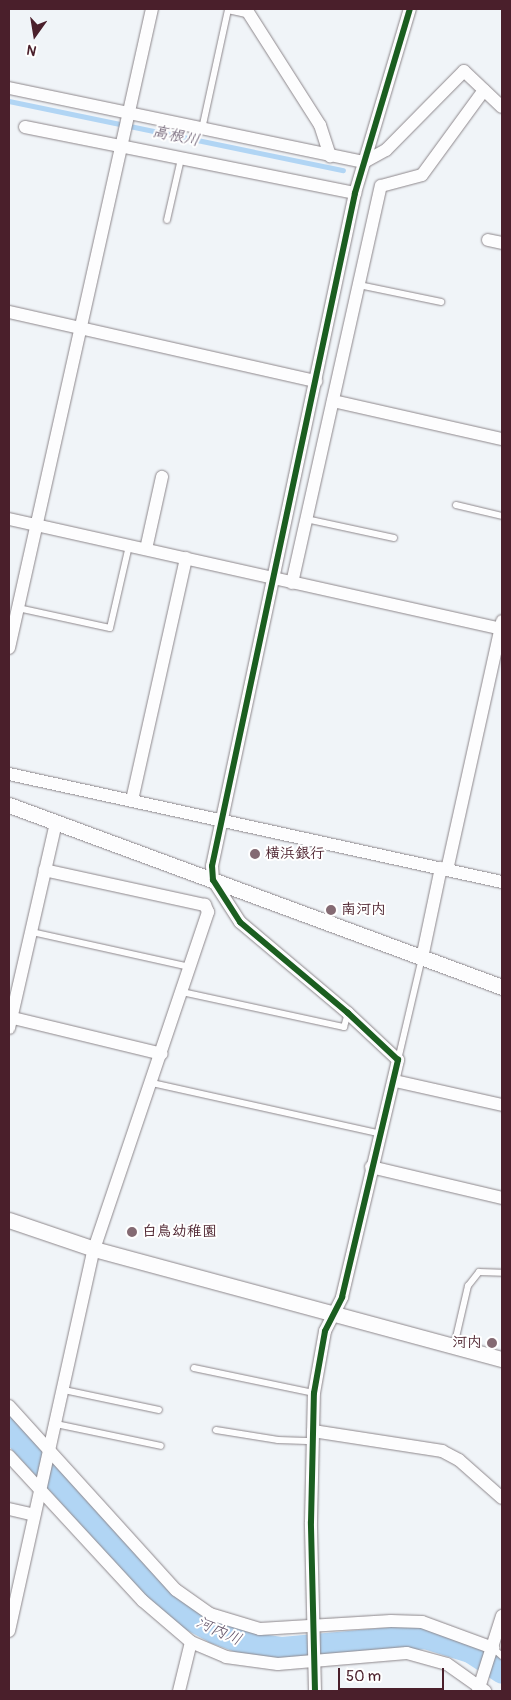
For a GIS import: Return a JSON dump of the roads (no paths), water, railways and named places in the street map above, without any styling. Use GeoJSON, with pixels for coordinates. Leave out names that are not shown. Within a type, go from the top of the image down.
{"type":"FeatureCollection","features":[{"type":"Feature","properties":{"kind":"street"},"geometry":{"type":"LineString","coordinates":[[9,648],[83,328],[152,9]]}},
{"type":"Feature","properties":{"kind":"street"},"geometry":{"type":"LineString","coordinates":[[315,1691],[311,1522],[314,1393],[325,1331],[335,1314],[371,1167],[382,1134],[398,1060],[348,1013],[240,922],[213,880],[212,866],[355,193],[410,9]]}},
{"type":"Feature","properties":{"kind":"street"},"geometry":{"type":"LineString","coordinates":[[248,12],[320,125],[330,156]]}},
{"type":"Feature","properties":{"kind":"street"},"geometry":{"type":"LineString","coordinates":[[9,88],[202,130],[364,162],[386,150],[464,71],[502,107]]}},
{"type":"Feature","properties":{"kind":"street"},"geometry":{"type":"LineString","coordinates":[[292,582],[381,186],[422,175],[484,90]]}},
{"type":"Feature","properties":{"kind":"street"},"geometry":{"type":"LineString","coordinates":[[25,127],[355,193]]}},
{"type":"Feature","properties":{"kind":"street"},"geometry":{"type":"LineString","coordinates":[[488,240],[502,243]]}},
{"type":"Feature","properties":{"kind":"street"},"geometry":{"type":"LineString","coordinates":[[9,312],[316,381]]}},
{"type":"Feature","properties":{"kind":"street"},"geometry":{"type":"LineString","coordinates":[[333,401],[502,439]]}},
{"type":"Feature","properties":{"kind":"street"},"geometry":{"type":"LineString","coordinates":[[146,549],[162,477]]}},
{"type":"Feature","properties":{"kind":"street"},"geometry":{"type":"LineString","coordinates":[[9,519],[274,579],[502,626],[422,958]]}},
{"type":"Feature","properties":{"kind":"street"},"geometry":{"type":"LineString","coordinates":[[132,800],[186,558]]}},
{"type":"Feature","properties":{"kind":"street"},"geometry":{"type":"LineString","coordinates":[[9,774],[502,882]]}},
{"type":"Feature","properties":{"kind":"street"},"geometry":{"type":"LineString","coordinates":[[9,805],[502,987]]}},
{"type":"Feature","properties":{"kind":"street"},"geometry":{"type":"LineString","coordinates":[[56,822],[32,932],[9,1021],[162,1054]]}},
{"type":"Feature","properties":{"kind":"street"},"geometry":{"type":"LineString","coordinates":[[9,1631],[15,1575],[34,1515],[50,1450],[94,1249],[162,1054],[208,912],[205,905],[45,870]]}},
{"type":"Feature","properties":{"kind":"street"},"geometry":{"type":"LineString","coordinates":[[394,1081],[502,1105]]}},
{"type":"Feature","properties":{"kind":"street"},"geometry":{"type":"LineString","coordinates":[[371,1167],[502,1198]]}},
{"type":"Feature","properties":{"kind":"street"},"geometry":{"type":"LineString","coordinates":[[9,1220],[94,1249],[502,1359]]}},
{"type":"Feature","properties":{"kind":"street"},"geometry":{"type":"LineString","coordinates":[[9,1406],[176,1590],[200,1609],[222,1620],[260,1629],[391,1621],[422,1622],[498,1652]]}},
{"type":"Feature","properties":{"kind":"street"},"geometry":{"type":"LineString","coordinates":[[313,1436],[442,1452],[459,1460],[502,1498]]}},
{"type":"Feature","properties":{"kind":"street"},"geometry":{"type":"LineString","coordinates":[[9,1456],[143,1601],[191,1642],[226,1657],[278,1664],[407,1653],[448,1664],[481,1690],[498,1652],[502,1616]]}},
{"type":"Feature","properties":{"kind":"street"},"geometry":{"type":"LineString","coordinates":[[9,1509],[34,1515]]}},
{"type":"Feature","properties":{"kind":"street"},"geometry":{"type":"LineString","coordinates":[[178,1691],[191,1642]]}},
{"type":"Feature","properties":{"kind":"lane"},"geometry":{"type":"LineString","coordinates":[[202,130],[228,10],[248,12]]}},
{"type":"Feature","properties":{"kind":"lane"},"geometry":{"type":"LineString","coordinates":[[168,220],[181,159]]}},
{"type":"Feature","properties":{"kind":"lane"},"geometry":{"type":"LineString","coordinates":[[359,285],[440,302]]}},
{"type":"Feature","properties":{"kind":"lane"},"geometry":{"type":"LineString","coordinates":[[456,505],[502,516]]}},
{"type":"Feature","properties":{"kind":"lane"},"geometry":{"type":"LineString","coordinates":[[306,519],[394,538]]}},
{"type":"Feature","properties":{"kind":"lane"},"geometry":{"type":"LineString","coordinates":[[18,608],[110,628],[129,546]]}},
{"type":"Feature","properties":{"kind":"lane"},"geometry":{"type":"LineString","coordinates":[[32,932],[190,967]]}},
{"type":"Feature","properties":{"kind":"lane"},"geometry":{"type":"LineString","coordinates":[[398,1060],[422,958]]}},
{"type":"Feature","properties":{"kind":"lane"},"geometry":{"type":"LineString","coordinates":[[182,992],[344,1028],[348,1013]]}},
{"type":"Feature","properties":{"kind":"lane"},"geometry":{"type":"LineString","coordinates":[[152,1083],[382,1134]]}},
{"type":"Feature","properties":{"kind":"lane"},"geometry":{"type":"LineString","coordinates":[[454,1346],[468,1286],[479,1272],[502,1274]]}},
{"type":"Feature","properties":{"kind":"lane"},"geometry":{"type":"LineString","coordinates":[[194,1368],[314,1393]]}},
{"type":"Feature","properties":{"kind":"lane"},"geometry":{"type":"LineString","coordinates":[[64,1390],[159,1410]]}},
{"type":"Feature","properties":{"kind":"lane"},"geometry":{"type":"LineString","coordinates":[[56,1424],[162,1446]]}},
{"type":"Feature","properties":{"kind":"lane"},"geometry":{"type":"LineString","coordinates":[[216,1430],[278,1440],[313,1436]]}},
{"type":"Feature","properties":{"kind":"waterway","name":"高根川"},"geometry":{"type":"LineString","coordinates":[[9,101],[343,170]]}},
{"type":"Feature","properties":{"kind":"waterway","name":"河内川"},"geometry":{"type":"LineString","coordinates":[[9,1428],[176,1610],[215,1631],[253,1645],[282,1649],[425,1636],[470,1650],[502,1671]]}},
{"type":"Feature","properties":{"kind":"place","name":"横浜銀行"},"geometry":{"type":"Point","coordinates":[255,854]}},
{"type":"Feature","properties":{"kind":"place","name":"南河内"},"geometry":{"type":"Point","coordinates":[331,910]}},
{"type":"Feature","properties":{"kind":"place","name":"白鳥幼稚園"},"geometry":{"type":"Point","coordinates":[132,1232]}},
{"type":"Feature","properties":{"kind":"place","name":"河内"},"geometry":{"type":"Point","coordinates":[492,1343]}}]}
